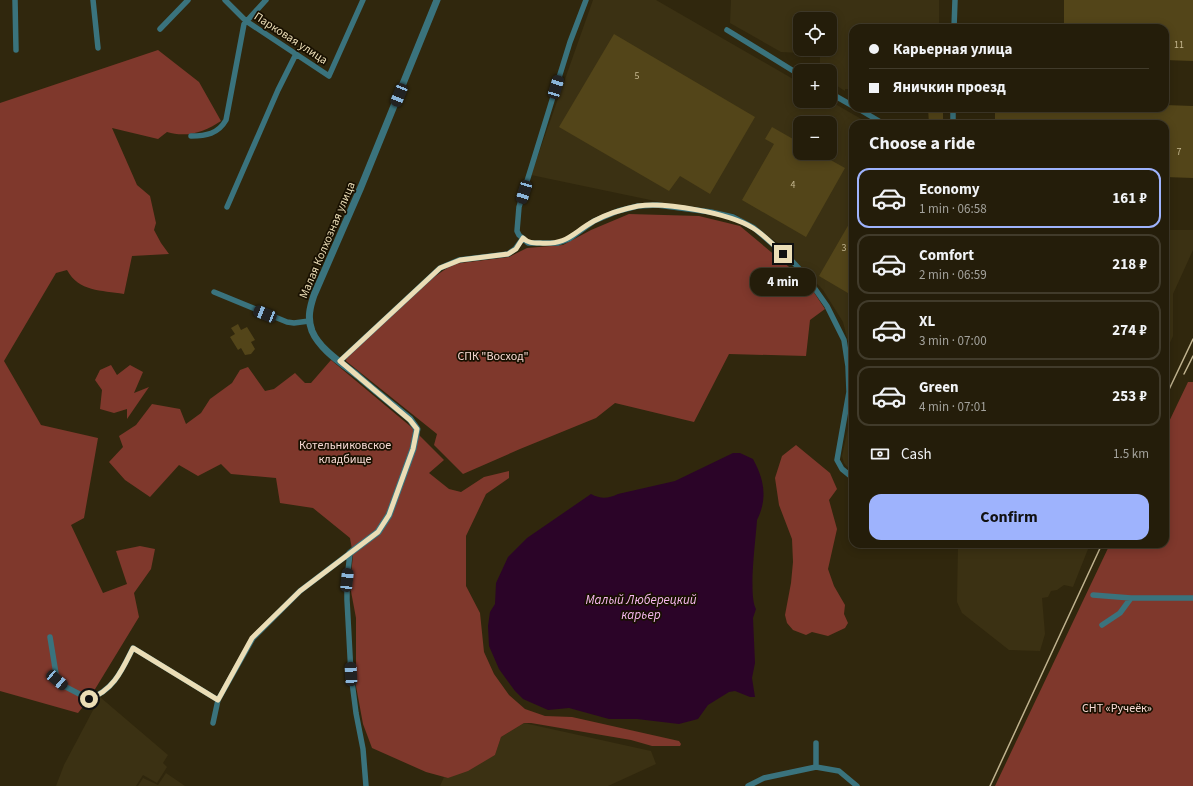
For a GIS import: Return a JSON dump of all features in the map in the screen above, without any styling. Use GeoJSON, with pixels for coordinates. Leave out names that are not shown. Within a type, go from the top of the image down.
{"type":"FeatureCollection","features":[{"type":"Feature","properties":{"kind":"street"},"geometry":{"type":"LineString","coordinates":[[15,0],[16,50]]}},
{"type":"Feature","properties":{"kind":"street"},"geometry":{"type":"LineString","coordinates":[[93,0],[98,48]]}},
{"type":"Feature","properties":{"kind":"street"},"geometry":{"type":"LineString","coordinates":[[160,29],[188,0]]}},
{"type":"Feature","properties":{"kind":"street","name":"Парковая улица"},"geometry":{"type":"LineString","coordinates":[[226,0],[246,21],[329,76],[363,0]]}},
{"type":"Feature","properties":{"kind":"street"},"geometry":{"type":"LineString","coordinates":[[191,136],[212,134],[224,124],[246,21],[266,0]]}},
{"type":"Feature","properties":{"kind":"street","name":"Малая Колхозная улица"},"geometry":{"type":"LineString","coordinates":[[309,321],[309,310],[314,295],[361,187],[437,0]]}},
{"type":"Feature","properties":{"kind":"street"},"geometry":{"type":"LineString","coordinates":[[586,0],[567,50],[519,207],[517,222],[518,231],[528,243],[558,243],[568,239],[594,221],[618,211],[638,206],[657,205],[726,216],[754,228],[793,262],[806,276],[827,306],[844,340],[848,366],[849,392],[837,460],[842,469],[849,475]]}},
{"type":"Feature","properties":{"kind":"street"},"geometry":{"type":"LineString","coordinates":[[954,0],[954,24]]}},
{"type":"Feature","properties":{"kind":"street"},"geometry":{"type":"LineString","coordinates":[[727,30],[793,71]]}},
{"type":"Feature","properties":{"kind":"street"},"geometry":{"type":"LineString","coordinates":[[227,207],[278,90],[296,54]]}},
{"type":"Feature","properties":{"kind":"street"},"geometry":{"type":"LineString","coordinates":[[837,97],[849,104]]}},
{"type":"Feature","properties":{"kind":"street"},"geometry":{"type":"LineString","coordinates":[[864,112],[877,120]]}},
{"type":"Feature","properties":{"kind":"street"},"geometry":{"type":"LineString","coordinates":[[340,361],[440,268],[460,260],[508,254],[516,249],[523,238]]}},
{"type":"Feature","properties":{"kind":"street"},"geometry":{"type":"LineString","coordinates":[[213,723],[218,700],[252,638],[300,591],[378,532],[389,515],[413,449],[417,429],[410,420],[321,344],[313,332],[309,321],[294,323],[287,322],[214,292]]}},
{"type":"Feature","properties":{"kind":"street"},"geometry":{"type":"LineString","coordinates":[[350,553],[347,593],[351,674],[356,713],[363,748],[366,786]]}},
{"type":"Feature","properties":{"kind":"street"},"geometry":{"type":"LineString","coordinates":[[1092,595],[1131,598],[1193,598]]}},
{"type":"Feature","properties":{"kind":"street"},"geometry":{"type":"LineString","coordinates":[[1102,625],[1120,613],[1131,598]]}},
{"type":"Feature","properties":{"kind":"street"},"geometry":{"type":"LineString","coordinates":[[50,637],[57,680],[64,686],[89,699],[108,689],[119,674],[133,648],[218,700]]}},
{"type":"Feature","properties":{"kind":"street"},"geometry":{"type":"LineString","coordinates":[[816,743],[816,767]]}},
{"type":"Feature","properties":{"kind":"street"},"geometry":{"type":"LineString","coordinates":[[748,786],[764,778],[816,767],[840,771],[857,786]]}},
{"type":"Feature","properties":{"kind":"shaded area"},"geometry":{"type":"Polygon","coordinates":[[[593,0],[656,0],[793,79],[793,108],[837,108],[837,105],[863,120],[849,120],[849,345],[843,322],[823,290],[777,242],[735,214],[679,206],[531,175],[593,0]]]}},
{"type":"Feature","properties":{"kind":"shaded area"},"geometry":{"type":"Polygon","coordinates":[[[731,0],[939,0],[939,24],[849,24],[849,89],[845,89],[845,91],[837,86],[837,64],[820,64],[820,56],[837,56],[837,12],[793,12],[793,53],[781,52],[730,23],[731,0]]]}},
{"type":"Feature","properties":{"kind":"shaded area"},"geometry":{"type":"Polygon","coordinates":[[[1169,230],[1193,230],[1193,250],[1173,294],[1173,336],[1169,345],[1169,230]]]}},
{"type":"Feature","properties":{"kind":"shaded area"},"geometry":{"type":"Polygon","coordinates":[[[849,424],[849,469],[844,463],[842,456],[849,424]]]}},
{"type":"Feature","properties":{"kind":"shaded area"},"geometry":{"type":"Polygon","coordinates":[[[958,548],[1088,548],[1073,587],[1064,585],[1057,590],[1051,591],[1048,597],[1042,598],[1045,634],[1040,651],[1009,650],[962,613],[957,602],[958,548]]]}},
{"type":"Feature","properties":{"kind":"shaded area"},"geometry":{"type":"Polygon","coordinates":[[[100,697],[168,755],[163,763],[167,767],[157,783],[143,775],[136,786],[56,786],[64,765],[100,697]]]}},
{"type":"Feature","properties":{"kind":"shaded area"},"geometry":{"type":"Polygon","coordinates":[[[524,723],[651,751],[656,764],[608,786],[440,786],[444,777],[448,778],[495,755],[501,737],[524,723]]]}},
{"type":"Feature","properties":{"kind":"shaded area"},"geometry":{"type":"Polygon","coordinates":[[[166,773],[185,786],[138,786],[143,778],[158,785],[166,773]]]}},
{"type":"Feature","properties":{"kind":"green space"},"geometry":{"type":"Polygon","coordinates":[[[158,50],[199,82],[221,121],[195,133],[174,134],[167,132],[158,139],[112,128],[137,185],[150,196],[156,223],[154,230],[169,254],[132,256],[124,294],[91,289],[78,282],[67,270],[56,273],[4,361],[41,425],[98,438],[84,518],[71,525],[103,593],[127,584],[116,551],[140,546],[155,549],[151,569],[134,593],[139,617],[89,699],[78,713],[0,691],[0,103],[158,50]]]}},
{"type":"Feature","properties":{"kind":"green space","name":"СПК \"Восход\""},"geometry":{"type":"Polygon","coordinates":[[[629,214],[699,216],[740,226],[807,282],[825,309],[810,320],[806,356],[729,354],[694,422],[615,403],[596,418],[463,474],[434,445],[437,434],[346,361],[347,356],[434,277],[453,264],[509,257],[527,248],[563,245],[591,230],[629,214]]]}},
{"type":"Feature","properties":{"kind":"green space","name":"Котельниковское кладбище"},"geometry":{"type":"Polygon","coordinates":[[[331,360],[410,426],[444,460],[429,473],[449,489],[461,492],[484,477],[509,471],[509,478],[486,494],[466,536],[466,586],[480,613],[484,652],[494,674],[509,695],[525,709],[545,716],[572,717],[679,741],[681,744],[680,746],[652,746],[631,740],[524,723],[501,737],[495,755],[468,771],[448,778],[426,772],[372,748],[363,724],[356,686],[356,618],[350,586],[353,555],[350,538],[313,508],[280,503],[276,478],[231,474],[221,464],[198,476],[179,465],[150,497],[125,480],[109,462],[123,447],[119,436],[136,425],[152,404],[180,409],[186,424],[201,413],[210,399],[232,383],[240,370],[248,367],[265,391],[274,389],[295,373],[305,383],[311,383],[331,360]]]}},
{"type":"Feature","properties":{"kind":"green space"},"geometry":{"type":"Polygon","coordinates":[[[111,365],[117,375],[130,365],[143,372],[134,393],[149,387],[127,419],[127,409],[114,413],[100,409],[102,390],[95,380],[100,370],[111,365]]]}},
{"type":"Feature","properties":{"kind":"green space","name":"СНТ «Ручеёк»"},"geometry":{"type":"Polygon","coordinates":[[[1188,382],[1193,382],[1193,786],[995,786],[1108,548],[1169,548],[1169,422],[1188,382]]]}},
{"type":"Feature","properties":{"kind":"green space"},"geometry":{"type":"Polygon","coordinates":[[[796,445],[830,473],[837,489],[829,500],[837,529],[828,569],[834,586],[845,605],[844,614],[848,623],[845,628],[828,636],[812,632],[806,635],[793,630],[787,623],[785,615],[793,562],[792,539],[779,505],[775,478],[782,456],[796,445]]]}},
{"type":"Feature","properties":{"kind":"water","name":"Малый Люберецкий карьер"},"geometry":{"type":"Polygon","coordinates":[[[733,453],[740,453],[753,459],[760,474],[763,489],[763,504],[757,520],[754,552],[753,592],[756,609],[753,618],[755,663],[752,678],[755,697],[750,697],[735,691],[729,692],[708,705],[698,719],[679,724],[637,719],[609,719],[569,708],[548,710],[523,699],[515,691],[499,669],[489,646],[488,626],[490,612],[495,604],[496,583],[508,557],[527,538],[591,494],[601,498],[607,498],[618,494],[675,481],[733,453]]]}},
{"type":"Feature","properties":{"kind":"building"},"geometry":{"type":"Polygon","coordinates":[[[1064,0],[1193,0],[1193,61],[1169,60],[1169,24],[1064,24],[1064,0]]]}},
{"type":"Feature","properties":{"kind":"building"},"geometry":{"type":"Polygon","coordinates":[[[614,34],[755,117],[710,194],[680,176],[669,191],[559,127],[614,34]]]}},
{"type":"Feature","properties":{"kind":"building"},"geometry":{"type":"Polygon","coordinates":[[[1169,105],[1193,106],[1193,178],[1169,177],[1169,120],[995,120],[995,112],[1169,112],[1169,105]]]}},
{"type":"Feature","properties":{"kind":"building"},"geometry":{"type":"Polygon","coordinates":[[[928,112],[943,112],[943,120],[929,120],[928,112]]]}},
{"type":"Feature","properties":{"kind":"building"},"geometry":{"type":"Polygon","coordinates":[[[772,127],[793,139],[793,160],[831,160],[845,168],[806,237],[742,200],[774,144],[765,139],[772,127]]]}},
{"type":"Feature","properties":{"kind":"building"},"geometry":{"type":"Polygon","coordinates":[[[849,224],[849,294],[819,276],[849,224]]]}},
{"type":"Feature","properties":{"kind":"building"},"geometry":{"type":"Polygon","coordinates":[[[238,324],[241,330],[247,327],[255,340],[251,342],[255,349],[251,354],[245,355],[241,348],[238,350],[230,337],[235,334],[231,328],[238,324]]]}},
{"type":"Feature","properties":{"kind":"railway"},"geometry":{"type":"LineString","coordinates":[[1169,390],[1193,339]]}},
{"type":"Feature","properties":{"kind":"railway"},"geometry":{"type":"LineString","coordinates":[[1184,374],[1193,356]]}},
{"type":"Feature","properties":{"kind":"railway"},"geometry":{"type":"LineString","coordinates":[[990,786],[1100,548]]}},
{"type":"Feature","properties":{"kind":"route"},"geometry":{"type":"LineString","coordinates":[[89,699],[108,689],[119,674],[133,648],[218,700],[252,638],[300,591],[378,532],[389,515],[413,449],[417,429],[410,420],[340,361],[440,268],[460,260],[508,254],[516,249],[523,238],[528,243],[558,243],[568,239],[594,221],[618,211],[638,206],[657,205],[711,212],[733,218],[754,228],[783,254]]}}]}
